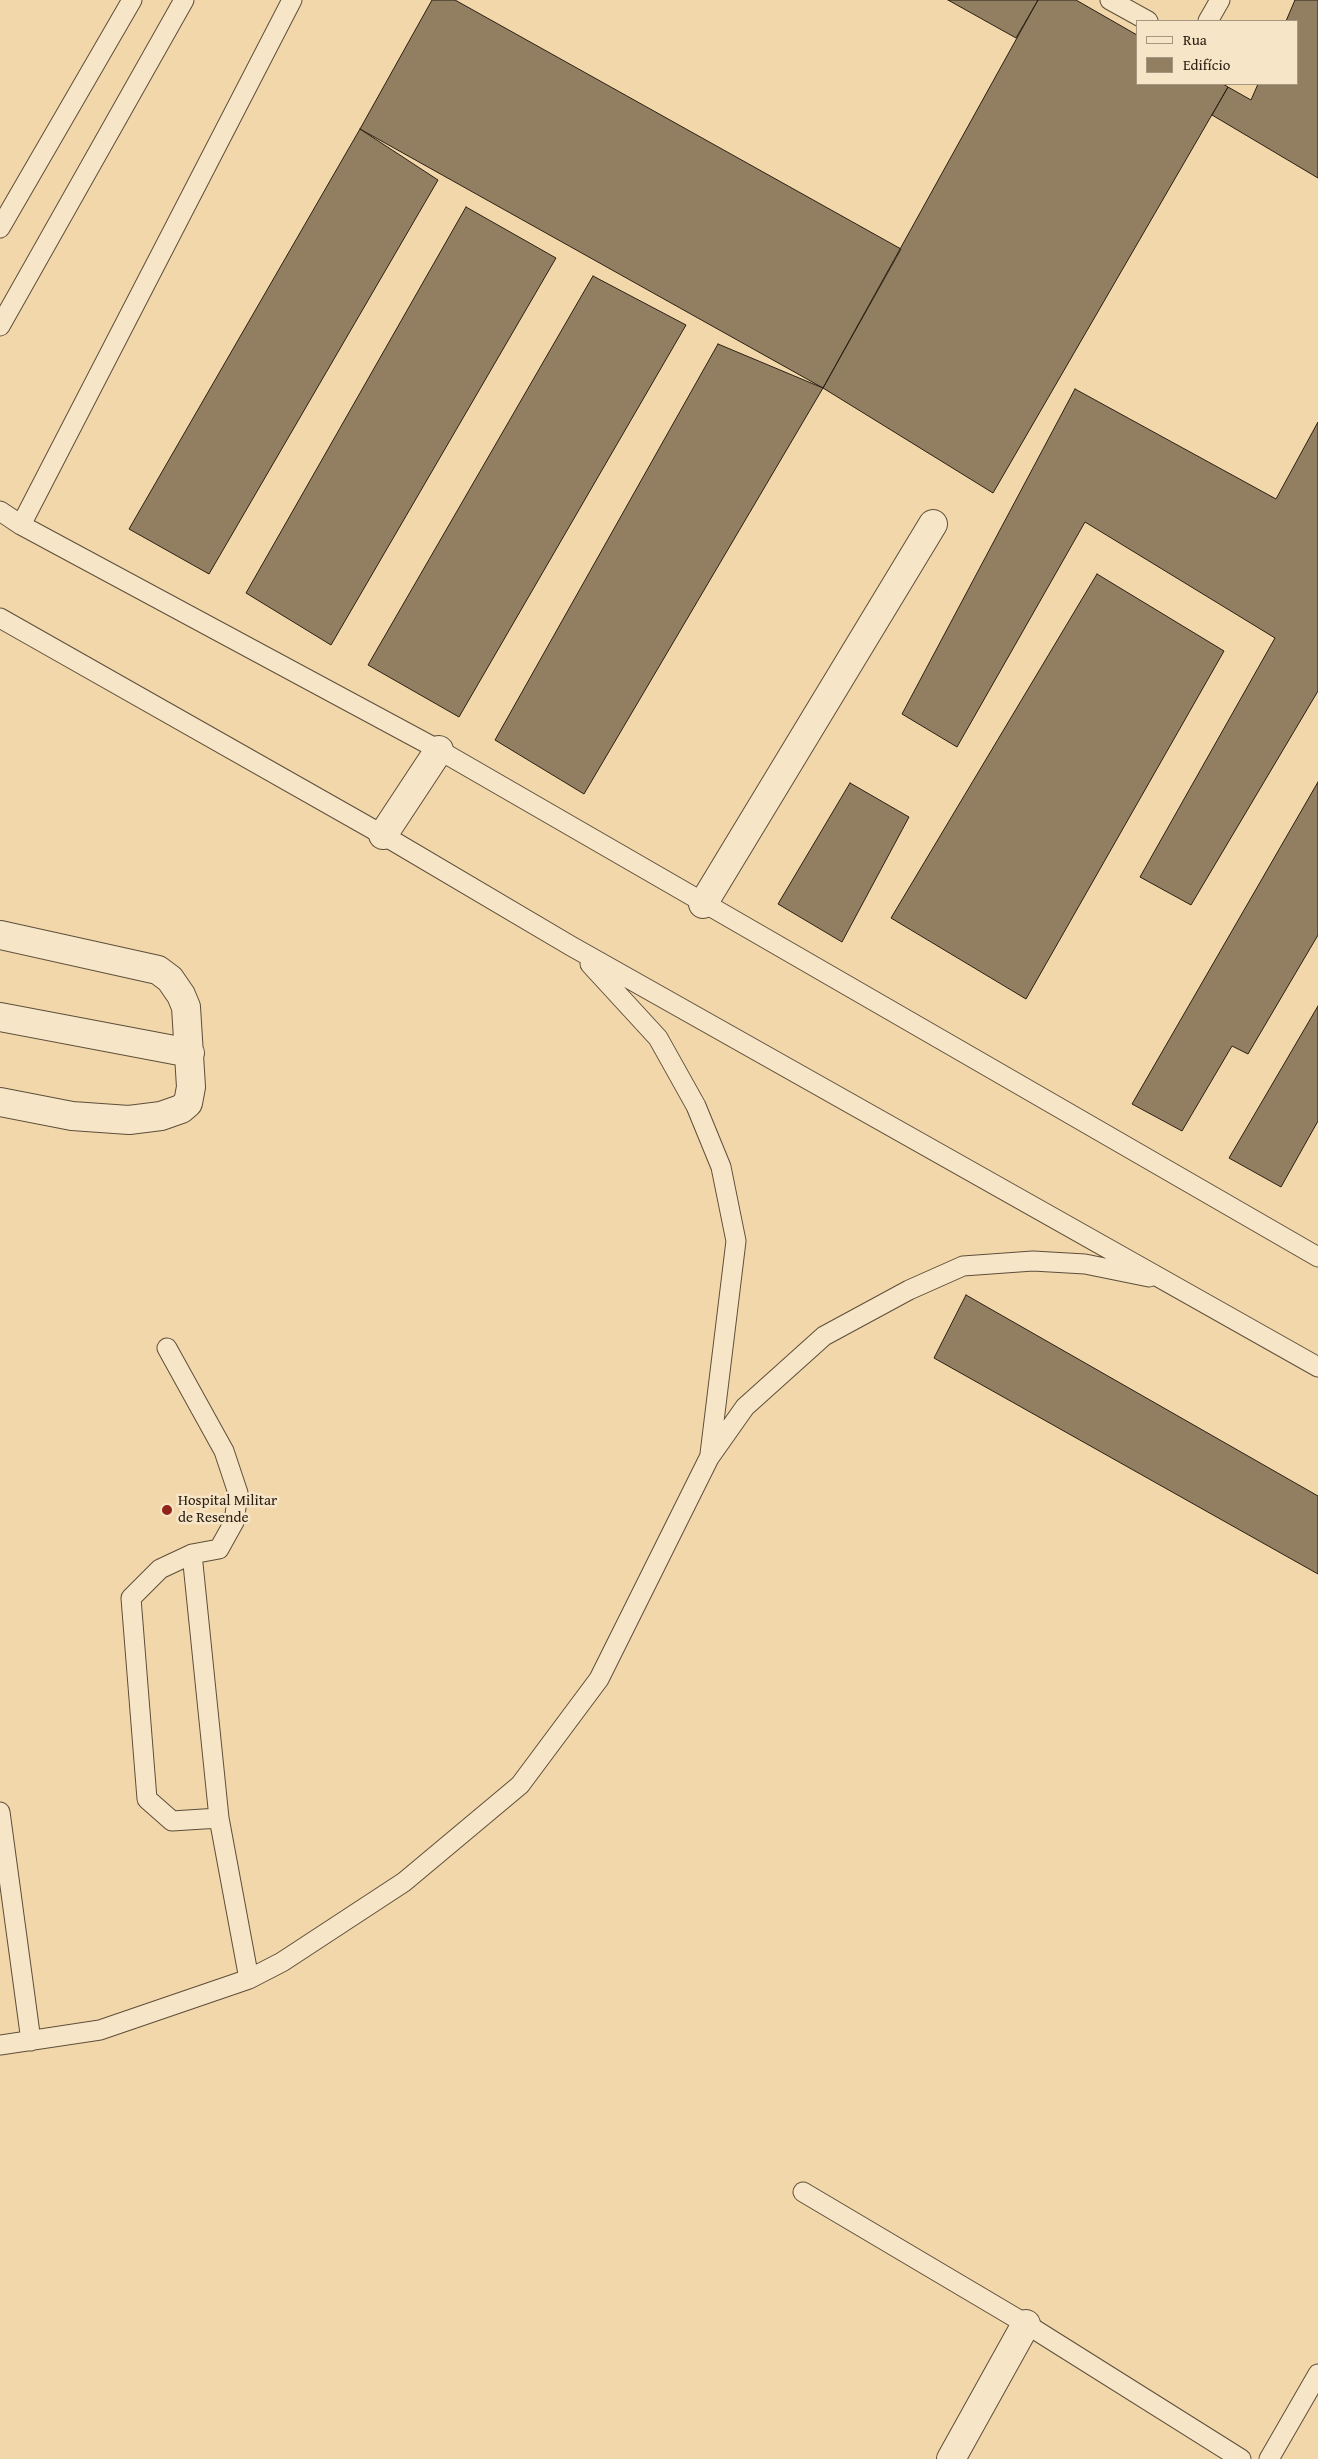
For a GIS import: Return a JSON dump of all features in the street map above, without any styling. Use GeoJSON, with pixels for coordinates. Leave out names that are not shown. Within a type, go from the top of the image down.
{"type":"FeatureCollection","features":[{"type":"Feature","properties":{"kind":"street"},"geometry":{"type":"LineString","coordinates":[[704,904],[933,524]]}},
{"type":"Feature","properties":{"kind":"street"},"geometry":{"type":"LineString","coordinates":[[384,835],[439,750]]}},
{"type":"Feature","properties":{"kind":"street"},"geometry":{"type":"LineString","coordinates":[[0,935],[158,970],[170,979],[181,995],[186,1007],[191,1087],[188,1103],[181,1109],[161,1116],[129,1120],[72,1116],[0,1102]]}},
{"type":"Feature","properties":{"kind":"street"},"geometry":{"type":"LineString","coordinates":[[0,1017],[190,1053]]}},
{"type":"Feature","properties":{"kind":"street"},"geometry":{"type":"LineString","coordinates":[[951,2459],[1026,2324]]}},
{"type":"Feature","properties":{"kind":"lane"},"geometry":{"type":"LineString","coordinates":[[0,228],[132,0]]}},
{"type":"Feature","properties":{"kind":"lane"},"geometry":{"type":"LineString","coordinates":[[0,326],[184,0]]}},
{"type":"Feature","properties":{"kind":"lane"},"geometry":{"type":"LineString","coordinates":[[21,525],[292,0]]}},
{"type":"Feature","properties":{"kind":"lane"},"geometry":{"type":"LineString","coordinates":[[1110,0],[1146,20]]}},
{"type":"Feature","properties":{"kind":"lane"},"geometry":{"type":"LineString","coordinates":[[1209,20],[1220,0]]}},
{"type":"Feature","properties":{"kind":"lane"},"geometry":{"type":"LineString","coordinates":[[0,511],[21,525],[439,750],[1318,1257]]}},
{"type":"Feature","properties":{"kind":"lane"},"geometry":{"type":"LineString","coordinates":[[0,618],[384,835],[571,946],[1318,1367]]}},
{"type":"Feature","properties":{"kind":"lane"},"geometry":{"type":"LineString","coordinates":[[571,946],[614,988],[658,1038],[696,1106],[721,1167],[736,1240],[710,1458]]}},
{"type":"Feature","properties":{"kind":"lane"},"geometry":{"type":"LineString","coordinates":[[0,2046],[100,2030],[249,1979],[282,1962],[404,1882],[520,1786],[599,1679],[710,1458],[745,1408],[824,1336],[909,1290],[963,1266],[1033,1261],[1076,1264],[1164,1280]]}},
{"type":"Feature","properties":{"kind":"lane"},"geometry":{"type":"LineString","coordinates":[[167,1348],[224,1451],[238,1493],[234,1522],[219,1548],[192,1554],[160,1569],[131,1598],[147,1799],[172,1821],[219,1818]]}},
{"type":"Feature","properties":{"kind":"lane"},"geometry":{"type":"LineString","coordinates":[[192,1554],[219,1818],[249,1979]]}},
{"type":"Feature","properties":{"kind":"lane"},"geometry":{"type":"LineString","coordinates":[[0,1812],[31,2042]]}},
{"type":"Feature","properties":{"kind":"lane"},"geometry":{"type":"LineString","coordinates":[[803,2192],[1026,2324],[1241,2459]]}},
{"type":"Feature","properties":{"kind":"lane"},"geometry":{"type":"LineString","coordinates":[[1269,2459],[1318,2374]]}},
{"type":"Feature","properties":{"kind":"building"},"geometry":{"type":"Polygon","coordinates":[[[432,0],[455,0],[901,249],[823,388],[360,129],[432,0]]]}},
{"type":"Feature","properties":{"kind":"building"},"geometry":{"type":"Polygon","coordinates":[[[948,0],[1038,0],[1016,38],[948,0]]]}},
{"type":"Feature","properties":{"kind":"building"},"geometry":{"type":"Polygon","coordinates":[[[1038,0],[1076,0],[1136,34],[1136,85],[1225,85],[1228,87],[993,493],[823,388],[1038,0]]]}},
{"type":"Feature","properties":{"kind":"building"},"geometry":{"type":"Polygon","coordinates":[[[1295,0],[1318,0],[1318,178],[1212,115],[1228,87],[1251,100],[1258,85],[1298,85],[1298,20],[1286,20],[1295,0]]]}},
{"type":"Feature","properties":{"kind":"building"},"geometry":{"type":"Polygon","coordinates":[[[360,129],[438,180],[209,574],[129,529],[360,129]]]}},
{"type":"Feature","properties":{"kind":"building"},"geometry":{"type":"Polygon","coordinates":[[[466,207],[556,258],[331,645],[246,593],[466,207]]]}},
{"type":"Feature","properties":{"kind":"building"},"geometry":{"type":"Polygon","coordinates":[[[593,276],[686,325],[459,717],[368,665],[593,276]]]}},
{"type":"Feature","properties":{"kind":"building"},"geometry":{"type":"Polygon","coordinates":[[[718,344],[823,388],[584,794],[495,740],[718,344]]]}},
{"type":"Feature","properties":{"kind":"building"},"geometry":{"type":"Polygon","coordinates":[[[1075,389],[1276,499],[1318,422],[1318,691],[1191,905],[1140,877],[1275,638],[1085,522],[957,747],[902,714],[1075,389]]]}},
{"type":"Feature","properties":{"kind":"building"},"geometry":{"type":"Polygon","coordinates":[[[1097,574],[1224,651],[1026,999],[891,918],[1097,574]]]}},
{"type":"Feature","properties":{"kind":"building"},"geometry":{"type":"Polygon","coordinates":[[[1318,782],[1318,935],[1248,1054],[1232,1046],[1182,1131],[1132,1104],[1318,782]]]}},
{"type":"Feature","properties":{"kind":"building"},"geometry":{"type":"Polygon","coordinates":[[[850,783],[909,817],[842,942],[778,904],[850,783]]]}},
{"type":"Feature","properties":{"kind":"building"},"geometry":{"type":"Polygon","coordinates":[[[1318,1006],[1318,1121],[1281,1187],[1229,1158],[1318,1006]]]}},
{"type":"Feature","properties":{"kind":"building"},"geometry":{"type":"Polygon","coordinates":[[[966,1295],[1318,1496],[1318,1574],[934,1358],[966,1295]]]}},
{"type":"Feature","properties":{"kind":"place","name":"Hospital Militar de Resende"},"geometry":{"type":"Point","coordinates":[167,1510]}}]}
